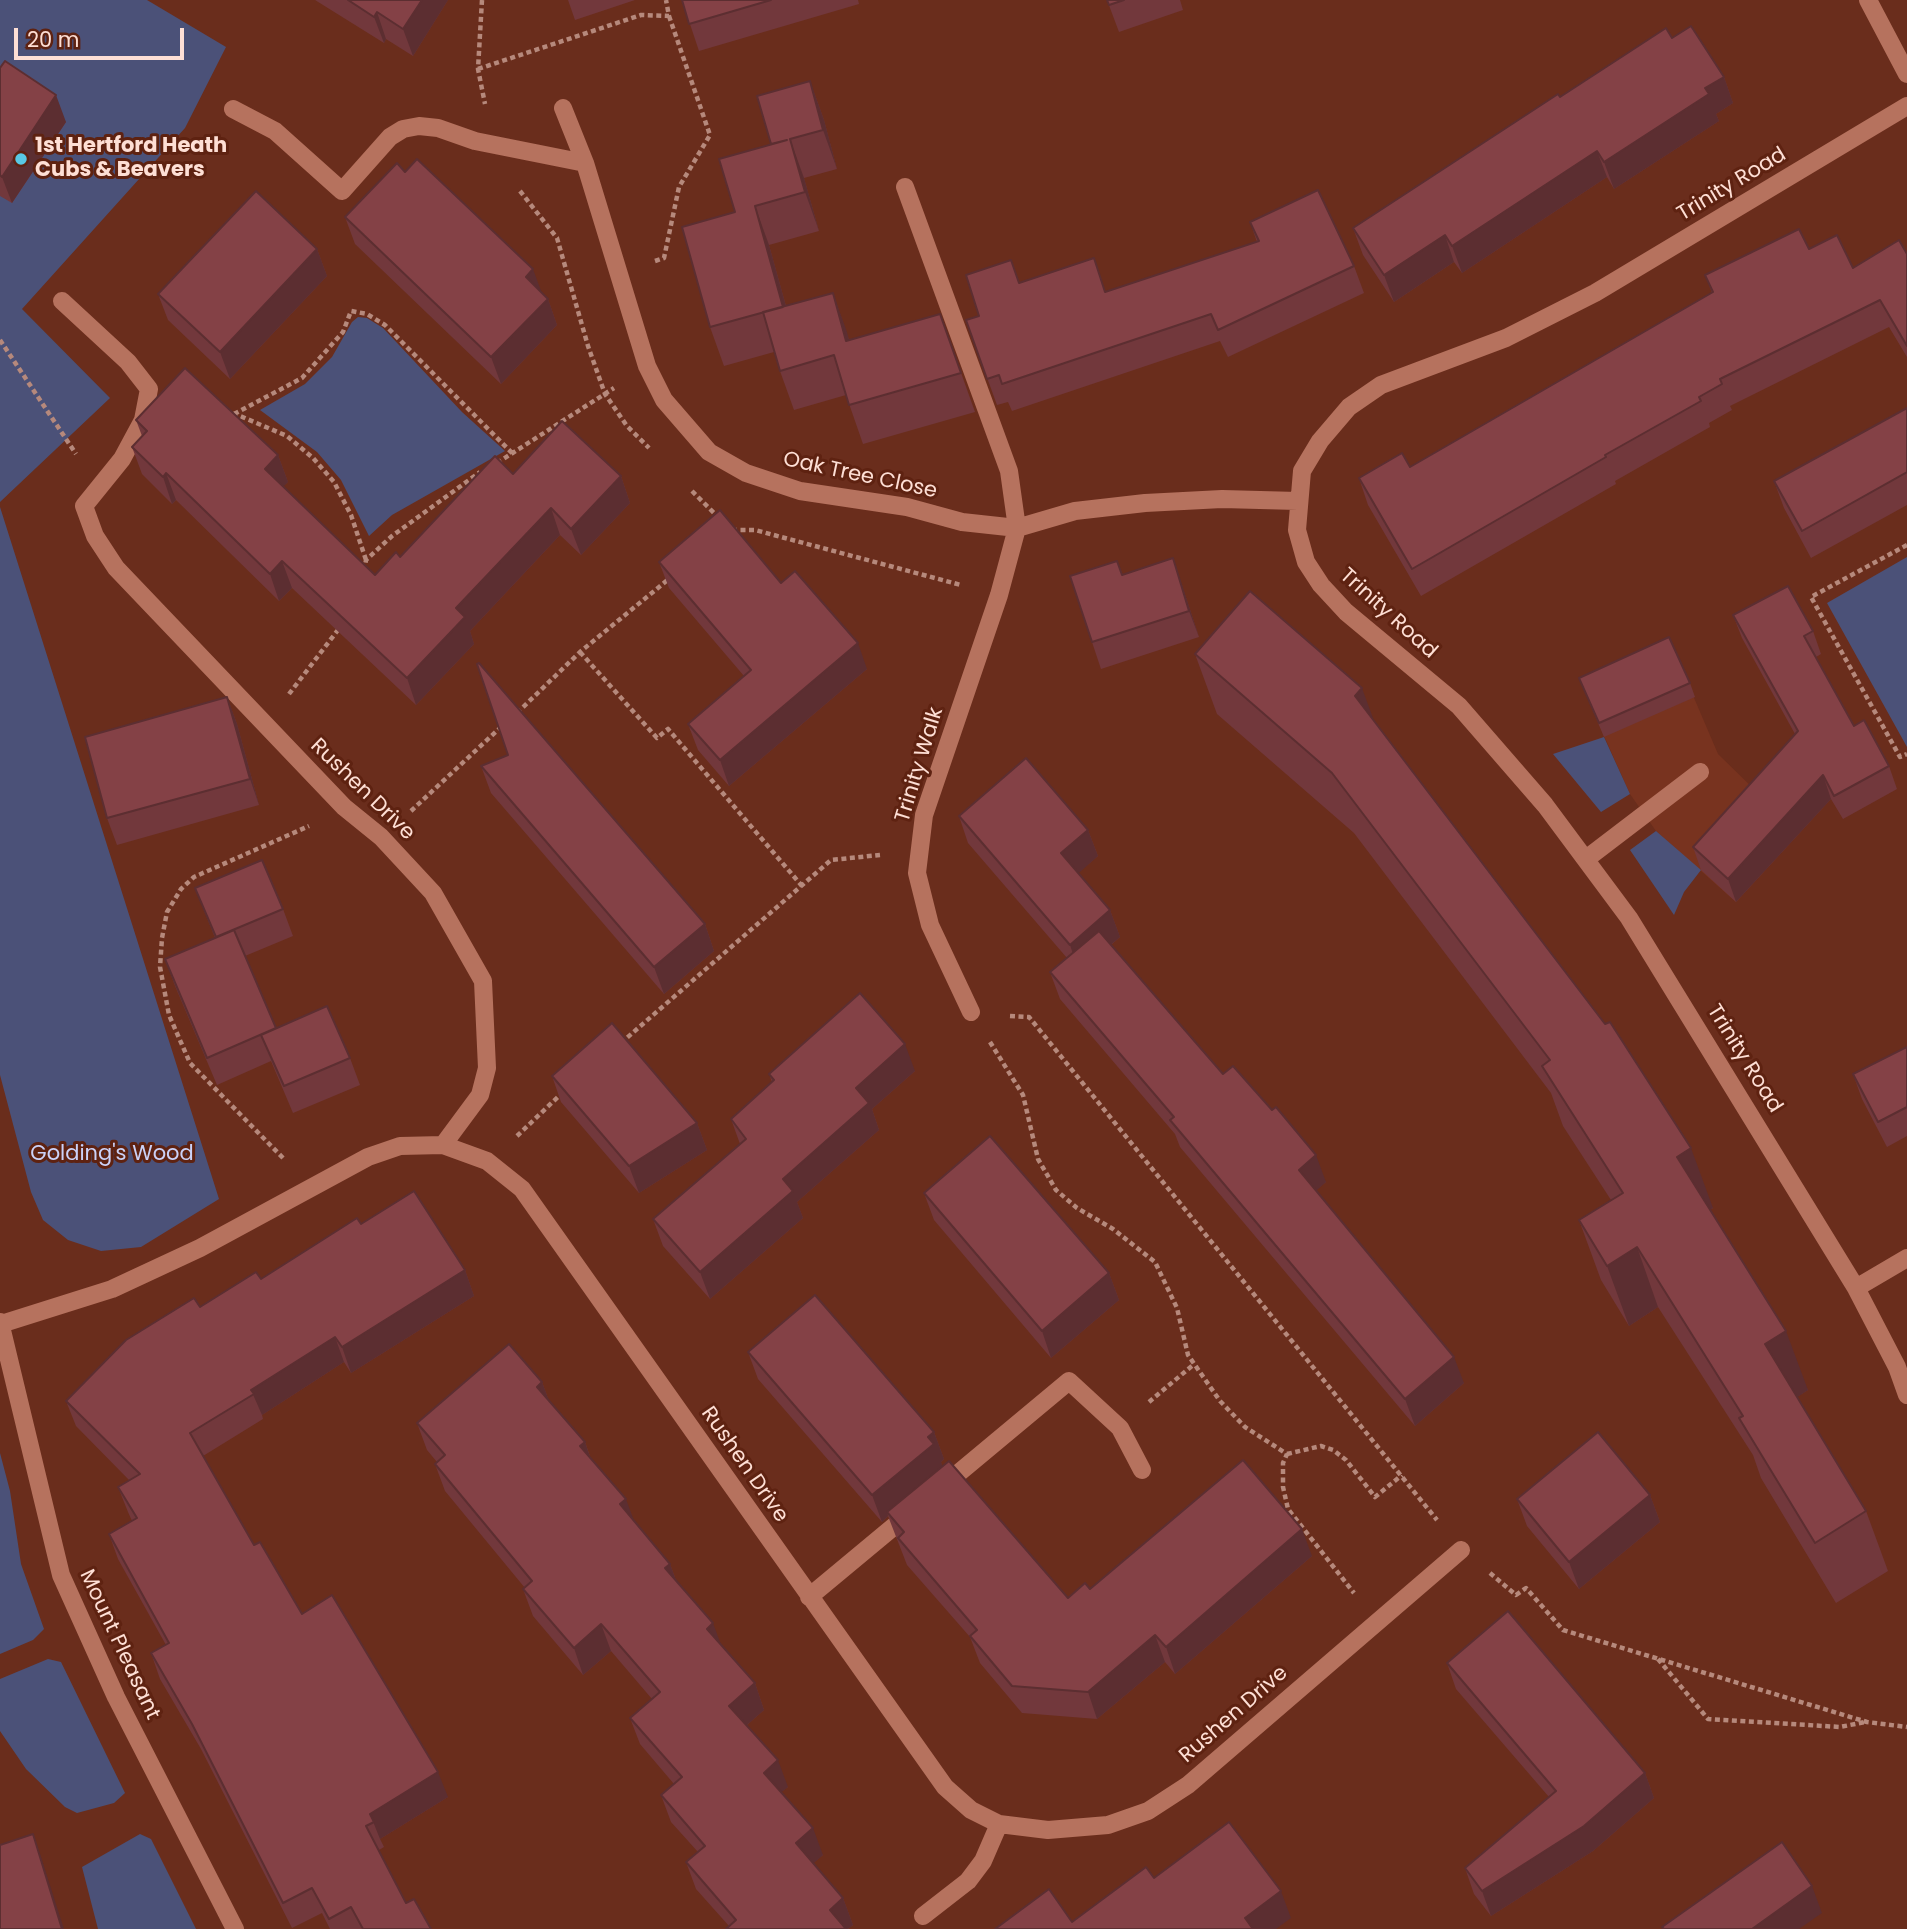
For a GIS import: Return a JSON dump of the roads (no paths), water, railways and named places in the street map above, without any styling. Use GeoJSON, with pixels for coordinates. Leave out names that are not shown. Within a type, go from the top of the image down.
{"type":"FeatureCollection","features":[{"type":"Feature","properties":{"kind":"street"},"geometry":{"type":"LineString","coordinates":[[1868,0],[1907,74]]}},
{"type":"Feature","properties":{"kind":"street","name":"Trinity Road"},"geometry":{"type":"LineString","coordinates":[[1907,106],[1595,293],[1506,338],[1381,385],[1349,407],[1320,441],[1302,471],[1297,530],[1306,562],[1321,585],[1346,612],[1459,706],[1545,805],[1629,918],[1856,1289],[1897,1367],[1907,1395]]}},
{"type":"Feature","properties":{"kind":"street","name":"Oak Tree Close"},"geometry":{"type":"LineString","coordinates":[[563,108],[585,163],[647,366],[664,400],[685,428],[709,452],[746,473],[800,491],[907,507],[962,522],[1017,528],[1075,511],[1145,503],[1222,499],[1298,501]]}},
{"type":"Feature","properties":{"kind":"street"},"geometry":{"type":"LineString","coordinates":[[233,109],[275,131],[342,191],[390,137],[403,129],[438,128],[492,144],[585,163]]}},
{"type":"Feature","properties":{"kind":"street"},"geometry":{"type":"LineString","coordinates":[[905,187],[1009,471],[1017,528]]}},
{"type":"Feature","properties":{"kind":"street","name":"Rushen Drive"},"geometry":{"type":"LineString","coordinates":[[62,301],[128,362],[149,389],[143,420],[122,459],[84,506],[95,536],[116,568],[344,807],[381,837],[433,893],[483,981],[487,1068],[480,1095],[443,1145]]}},
{"type":"Feature","properties":{"kind":"street","name":"Trinity Walk"},"geometry":{"type":"LineString","coordinates":[[971,1012],[930,925],[917,873],[924,815],[999,595],[1017,528]]}},
{"type":"Feature","properties":{"kind":"street"},"geometry":{"type":"LineString","coordinates":[[1586,859],[1700,772]]}},
{"type":"Feature","properties":{"kind":"street","name":"Rushen Drive"},"geometry":{"type":"LineString","coordinates":[[0,1323],[112,1289],[200,1248],[368,1157],[400,1146],[443,1145],[487,1161],[522,1189],[945,1787],[971,1810],[999,1824],[1060,1829],[1108,1825],[1148,1811],[1188,1785],[1461,1550]]}},
{"type":"Feature","properties":{"kind":"street"},"geometry":{"type":"LineString","coordinates":[[1856,1289],[1907,1258]]}},
{"type":"Feature","properties":{"kind":"street","name":"Mount Pleasant"},"geometry":{"type":"LineString","coordinates":[[0,1323],[61,1575],[116,1697],[235,1929]]}},
{"type":"Feature","properties":{"kind":"street"},"geometry":{"type":"LineString","coordinates":[[809,1597],[1069,1381],[1119,1428],[1142,1470]]}},
{"type":"Feature","properties":{"kind":"street"},"geometry":{"type":"LineString","coordinates":[[923,1916],[968,1881],[983,1861],[999,1824]]}},
{"type":"Feature","properties":{"kind":"place","name":"1st Hertford Heath Cubs & Beavers"},"geometry":{"type":"Point","coordinates":[21,159]}},
{"type":"Feature","properties":{"kind":"park label","name":"Golding's Wood"},"geometry":{"type":"Point","coordinates":[112,1155]}}]}
